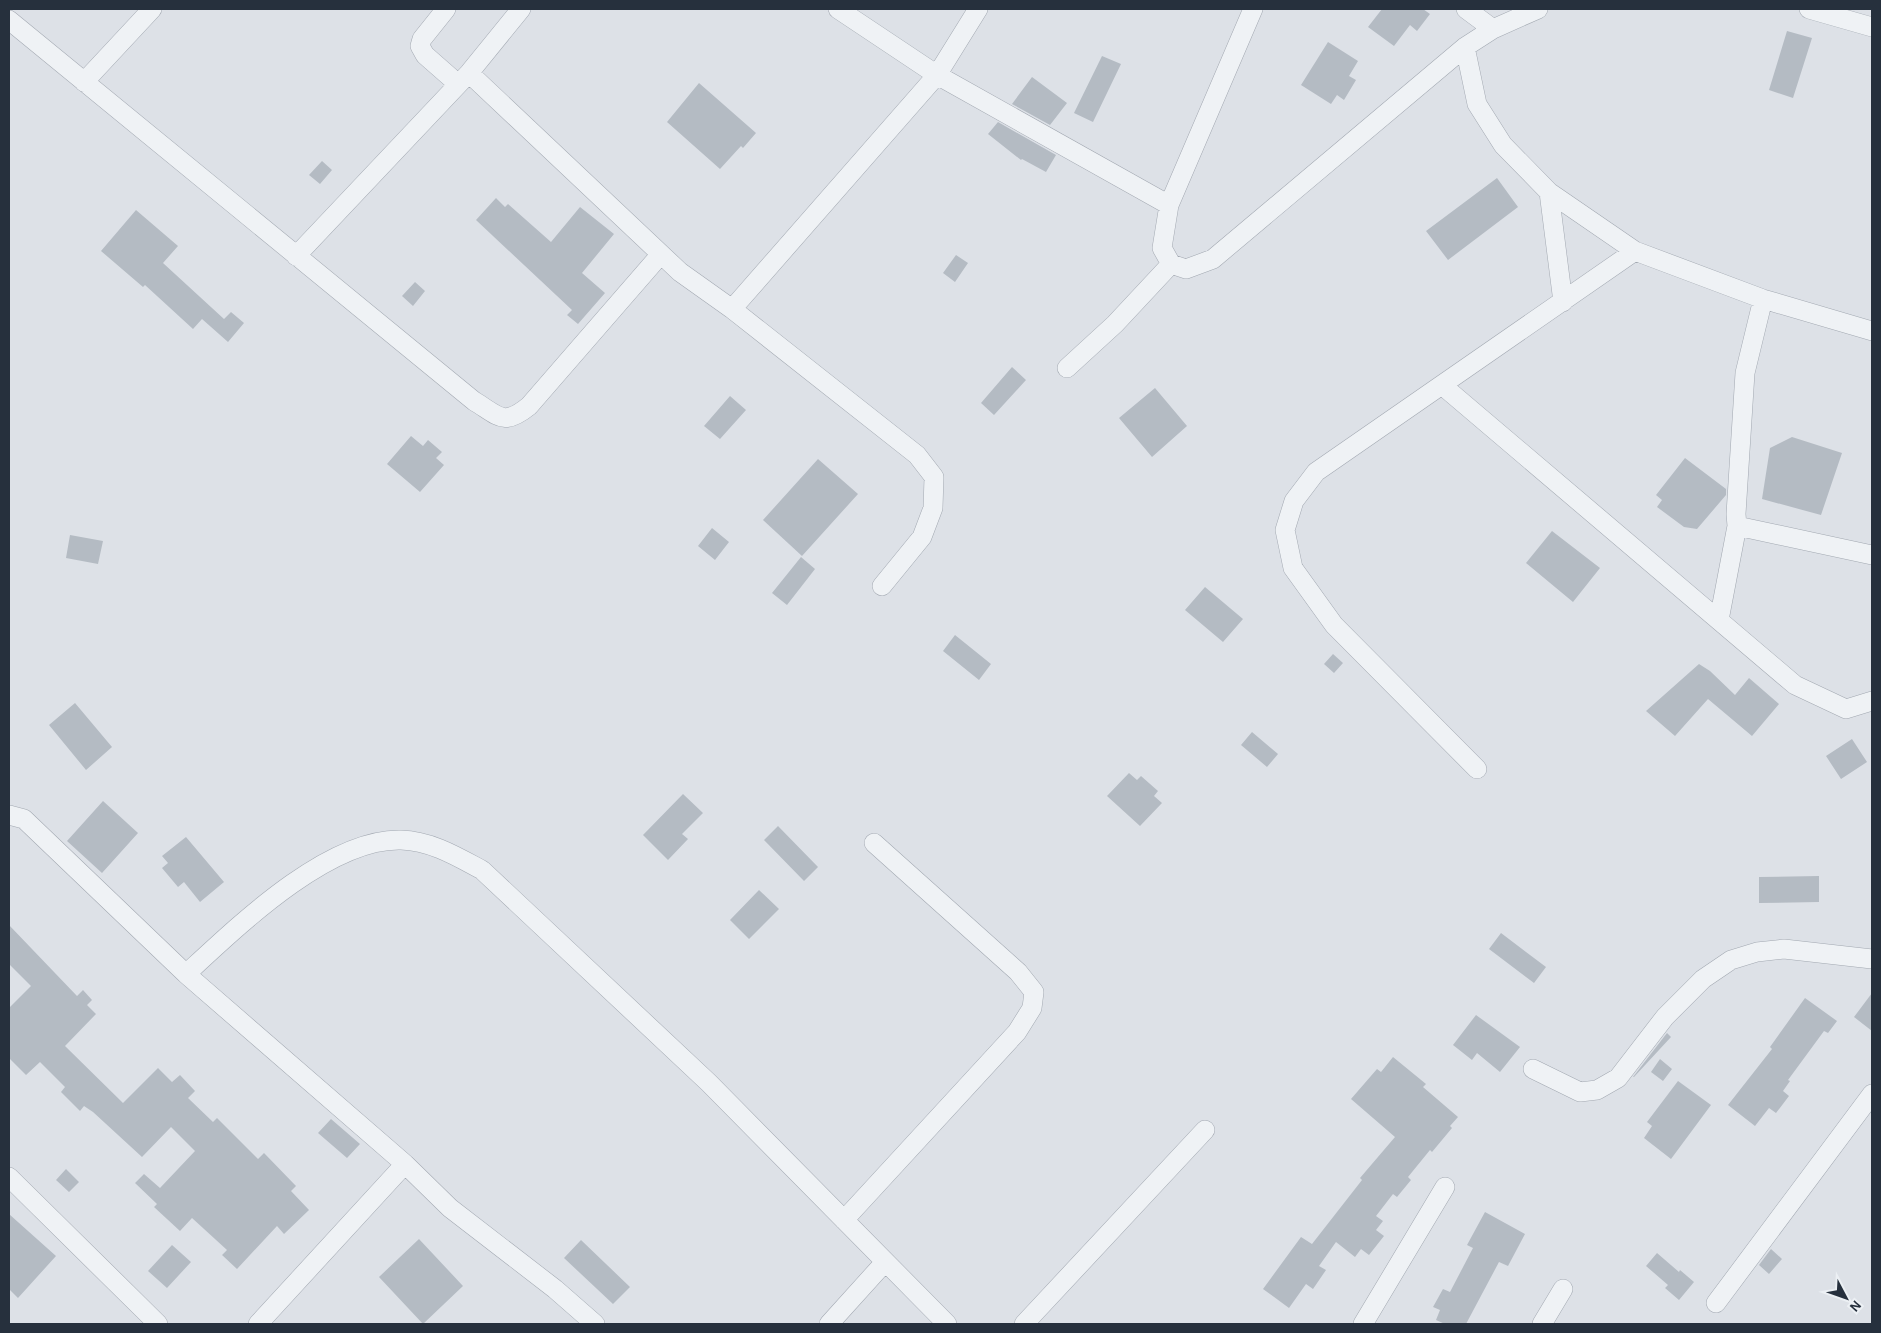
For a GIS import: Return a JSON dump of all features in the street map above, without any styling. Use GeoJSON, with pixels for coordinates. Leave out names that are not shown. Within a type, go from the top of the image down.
{"type":"FeatureCollection","features":[{"type":"Feature","properties":{"kind":"street"},"geometry":{"type":"LineString","coordinates":[[84,82],[152,9]]}},
{"type":"Feature","properties":{"kind":"street"},"geometry":{"type":"LineString","coordinates":[[446,9],[422,39],[420,46],[425,55],[464,79],[680,272],[732,309],[917,454],[934,477],[933,508],[922,537],[882,586]]}},
{"type":"Feature","properties":{"kind":"street"},"geometry":{"type":"LineString","coordinates":[[296,256],[464,79],[521,9]]}},
{"type":"Feature","properties":{"kind":"street"},"geometry":{"type":"LineString","coordinates":[[838,9],[937,75],[1169,205]]}},
{"type":"Feature","properties":{"kind":"street"},"geometry":{"type":"LineString","coordinates":[[732,309],[937,75],[978,9]]}},
{"type":"Feature","properties":{"kind":"street"},"geometry":{"type":"LineString","coordinates":[[1253,9],[1169,205],[1162,248],[1171,264],[1186,269],[1213,259],[1465,48],[1493,29],[1538,9]]}},
{"type":"Feature","properties":{"kind":"street"},"geometry":{"type":"LineString","coordinates":[[1466,9],[1493,29]]}},
{"type":"Feature","properties":{"kind":"street"},"geometry":{"type":"LineString","coordinates":[[1809,9],[1872,27]]}},
{"type":"Feature","properties":{"kind":"street"},"geometry":{"type":"LineString","coordinates":[[9,20],[474,401],[504,419],[514,418],[529,406],[661,254]]}},
{"type":"Feature","properties":{"kind":"street"},"geometry":{"type":"LineString","coordinates":[[1465,48],[1477,104],[1503,145],[1548,192],[1635,251],[1763,299],[1872,331]]}},
{"type":"Feature","properties":{"kind":"street"},"geometry":{"type":"LineString","coordinates":[[1548,192],[1563,302]]}},
{"type":"Feature","properties":{"kind":"street"},"geometry":{"type":"LineString","coordinates":[[1477,769],[1334,626],[1294,568],[1286,530],[1294,501],[1316,472],[1443,386],[1635,251]]}},
{"type":"Feature","properties":{"kind":"street"},"geometry":{"type":"LineString","coordinates":[[1067,368],[1115,324],[1171,264]]}},
{"type":"Feature","properties":{"kind":"street"},"geometry":{"type":"LineString","coordinates":[[1719,620],[1737,526],[1736,514],[1745,374],[1763,299]]}},
{"type":"Feature","properties":{"kind":"street"},"geometry":{"type":"LineString","coordinates":[[1443,386],[1795,685],[1846,709],[1872,702]]}},
{"type":"Feature","properties":{"kind":"street"},"geometry":{"type":"LineString","coordinates":[[1737,526],[1872,555]]}},
{"type":"Feature","properties":{"kind":"street"},"geometry":{"type":"LineString","coordinates":[[9,815],[24,819],[186,974],[405,1164],[450,1208],[555,1289],[595,1324]]}},
{"type":"Feature","properties":{"kind":"street"},"geometry":{"type":"LineString","coordinates":[[186,974],[250,915],[318,866],[356,847],[400,840],[442,849],[482,870],[709,1083],[947,1324]]}},
{"type":"Feature","properties":{"kind":"street"},"geometry":{"type":"LineString","coordinates":[[844,1220],[1018,1032],[1032,1008],[1034,992],[1018,972],[874,844]]}},
{"type":"Feature","properties":{"kind":"street"},"geometry":{"type":"LineString","coordinates":[[1533,1069],[1580,1092],[1597,1090],[1618,1078],[1665,1017],[1703,979],[1731,960],[1757,952],[1784,949],[1872,959]]}},
{"type":"Feature","properties":{"kind":"street"},"geometry":{"type":"LineString","coordinates":[[1716,1303],[1872,1094]]}},
{"type":"Feature","properties":{"kind":"street"},"geometry":{"type":"LineString","coordinates":[[1024,1324],[1205,1130]]}},
{"type":"Feature","properties":{"kind":"street"},"geometry":{"type":"LineString","coordinates":[[258,1324],[405,1164]]}},
{"type":"Feature","properties":{"kind":"street"},"geometry":{"type":"LineString","coordinates":[[9,1177],[158,1324]]}},
{"type":"Feature","properties":{"kind":"street"},"geometry":{"type":"LineString","coordinates":[[1363,1324],[1445,1187]]}},
{"type":"Feature","properties":{"kind":"street"},"geometry":{"type":"LineString","coordinates":[[829,1324],[885,1262]]}},
{"type":"Feature","properties":{"kind":"street"},"geometry":{"type":"LineString","coordinates":[[1542,1324],[1563,1289]]}},
{"type":"Feature","properties":{"kind":"building"},"geometry":{"type":"Polygon","coordinates":[[[1382,9],[1423,9],[1430,14],[1417,31],[1410,25],[1394,46],[1368,27],[1382,9]]]}},
{"type":"Feature","properties":{"kind":"building"},"geometry":{"type":"Polygon","coordinates":[[[1787,31],[1812,38],[1793,98],[1769,90],[1787,31]]]}},
{"type":"Feature","properties":{"kind":"building"},"geometry":{"type":"Polygon","coordinates":[[[1328,42],[1358,61],[1349,76],[1356,80],[1344,100],[1337,95],[1331,104],[1301,85],[1328,42]]]}},
{"type":"Feature","properties":{"kind":"building"},"geometry":{"type":"Polygon","coordinates":[[[1102,56],[1121,64],[1093,122],[1074,113],[1102,56]]]}},
{"type":"Feature","properties":{"kind":"building"},"geometry":{"type":"Polygon","coordinates":[[[1032,77],[1067,103],[1050,125],[1012,104],[1032,77]]]}},
{"type":"Feature","properties":{"kind":"building"},"geometry":{"type":"Polygon","coordinates":[[[699,83],[756,133],[720,169],[667,122],[699,83]]]}},
{"type":"Feature","properties":{"kind":"building"},"geometry":{"type":"Polygon","coordinates":[[[998,122],[1056,155],[1046,172],[1021,160],[988,134],[998,122]]]}},
{"type":"Feature","properties":{"kind":"building"},"geometry":{"type":"Polygon","coordinates":[[[322,161],[332,170],[320,184],[309,175],[322,161]]]}},
{"type":"Feature","properties":{"kind":"building"},"geometry":{"type":"Polygon","coordinates":[[[1497,178],[1518,207],[1448,260],[1426,231],[1497,178]]]}},
{"type":"Feature","properties":{"kind":"building"},"geometry":{"type":"Polygon","coordinates":[[[496,198],[505,207],[508,204],[551,242],[580,207],[614,234],[582,273],[605,293],[578,324],[567,315],[572,310],[476,220],[496,198]]]}},
{"type":"Feature","properties":{"kind":"building"},"geometry":{"type":"Polygon","coordinates":[[[136,210],[178,246],[163,263],[224,319],[231,312],[244,323],[228,342],[202,319],[193,329],[145,285],[143,287],[101,251],[136,210]]]}},
{"type":"Feature","properties":{"kind":"building"},"geometry":{"type":"Polygon","coordinates":[[[956,255],[968,263],[955,282],[943,273],[956,255]]]}},
{"type":"Feature","properties":{"kind":"building"},"geometry":{"type":"Polygon","coordinates":[[[415,282],[425,291],[413,306],[402,296],[415,282]]]}},
{"type":"Feature","properties":{"kind":"building"},"geometry":{"type":"Polygon","coordinates":[[[1012,367],[1026,380],[994,415],[981,403],[1012,367]]]}},
{"type":"Feature","properties":{"kind":"building"},"geometry":{"type":"Polygon","coordinates":[[[1155,388],[1187,426],[1152,457],[1119,418],[1155,388]]]}},
{"type":"Feature","properties":{"kind":"building"},"geometry":{"type":"Polygon","coordinates":[[[730,396],[746,410],[720,439],[704,426],[730,396]]]}},
{"type":"Feature","properties":{"kind":"building"},"geometry":{"type":"Polygon","coordinates":[[[411,436],[423,446],[428,440],[442,452],[436,458],[444,465],[420,492],[387,464],[411,436]]]}},
{"type":"Feature","properties":{"kind":"building"},"geometry":{"type":"Polygon","coordinates":[[[1792,437],[1842,453],[1821,515],[1762,499],[1770,448],[1792,437]]]}},
{"type":"Feature","properties":{"kind":"building"},"geometry":{"type":"Polygon","coordinates":[[[1685,458],[1726,489],[1726,495],[1697,529],[1684,527],[1657,507],[1662,500],[1656,495],[1685,458]]]}},
{"type":"Feature","properties":{"kind":"building"},"geometry":{"type":"Polygon","coordinates":[[[818,459],[858,494],[802,556],[763,520],[818,459]]]}},
{"type":"Feature","properties":{"kind":"building"},"geometry":{"type":"Polygon","coordinates":[[[712,528],[729,542],[715,560],[698,546],[712,528]]]}},
{"type":"Feature","properties":{"kind":"building"},"geometry":{"type":"Polygon","coordinates":[[[1552,531],[1600,568],[1573,602],[1526,563],[1552,531]]]}},
{"type":"Feature","properties":{"kind":"building"},"geometry":{"type":"Polygon","coordinates":[[[70,535],[103,541],[98,564],[66,558],[70,535]]]}},
{"type":"Feature","properties":{"kind":"building"},"geometry":{"type":"Polygon","coordinates":[[[801,557],[815,569],[787,605],[772,593],[801,557]]]}},
{"type":"Feature","properties":{"kind":"building"},"geometry":{"type":"Polygon","coordinates":[[[1205,587],[1243,619],[1223,642],[1185,610],[1205,587]]]}},
{"type":"Feature","properties":{"kind":"building"},"geometry":{"type":"Polygon","coordinates":[[[955,635],[991,664],[979,680],[943,651],[955,635]]]}},
{"type":"Feature","properties":{"kind":"building"},"geometry":{"type":"Polygon","coordinates":[[[1333,654],[1343,663],[1334,673],[1324,664],[1333,654]]]}},
{"type":"Feature","properties":{"kind":"building"},"geometry":{"type":"Polygon","coordinates":[[[1699,664],[1710,671],[1735,695],[1749,678],[1779,704],[1752,736],[1708,699],[1675,736],[1646,711],[1699,664]]]}},
{"type":"Feature","properties":{"kind":"building"},"geometry":{"type":"Polygon","coordinates":[[[75,703],[112,747],[86,770],[49,725],[75,703]]]}},
{"type":"Feature","properties":{"kind":"building"},"geometry":{"type":"Polygon","coordinates":[[[1252,732],[1278,754],[1267,767],[1241,745],[1252,732]]]}},
{"type":"Feature","properties":{"kind":"building"},"geometry":{"type":"Polygon","coordinates":[[[1852,739],[1867,762],[1841,779],[1826,756],[1852,739]]]}},
{"type":"Feature","properties":{"kind":"building"},"geometry":{"type":"Polygon","coordinates":[[[1129,773],[1137,780],[1141,776],[1158,791],[1154,796],[1162,803],[1140,826],[1107,796],[1129,773]]]}},
{"type":"Feature","properties":{"kind":"building"},"geometry":{"type":"Polygon","coordinates":[[[683,794],[703,813],[682,834],[688,839],[668,860],[643,835],[683,794]]]}},
{"type":"Feature","properties":{"kind":"building"},"geometry":{"type":"Polygon","coordinates":[[[103,801],[138,833],[102,873],[67,841],[103,801]]]}},
{"type":"Feature","properties":{"kind":"building"},"geometry":{"type":"Polygon","coordinates":[[[778,826],[818,867],[804,881],[764,840],[778,826]]]}},
{"type":"Feature","properties":{"kind":"building"},"geometry":{"type":"Polygon","coordinates":[[[186,837],[224,882],[200,902],[184,882],[178,887],[162,868],[168,863],[162,856],[186,837]]]}},
{"type":"Feature","properties":{"kind":"building"},"geometry":{"type":"Polygon","coordinates":[[[1819,876],[1819,902],[1759,903],[1759,877],[1819,876]]]}},
{"type":"Feature","properties":{"kind":"building"},"geometry":{"type":"Polygon","coordinates":[[[759,890],[779,909],[749,939],[730,920],[759,890]]]}},
{"type":"Feature","properties":{"kind":"building"},"geometry":{"type":"Polygon","coordinates":[[[9,925],[77,996],[83,990],[92,1000],[87,1005],[96,1014],[65,1046],[123,1103],[158,1068],[172,1082],[180,1075],[195,1091],[188,1098],[213,1122],[217,1118],[258,1159],[264,1153],[296,1186],[291,1191],[309,1210],[284,1234],[277,1226],[237,1269],[222,1255],[227,1250],[192,1218],[180,1231],[154,1207],[157,1204],[135,1183],[144,1174],[160,1188],[195,1151],[171,1127],[142,1157],[93,1112],[84,1106],[80,1111],[61,1092],[65,1087],[40,1062],[26,1075],[9,1058],[9,1008],[31,986],[9,964],[9,925]]]}},
{"type":"Feature","properties":{"kind":"building"},"geometry":{"type":"Polygon","coordinates":[[[1501,933],[1546,967],[1534,983],[1489,949],[1501,933]]]}},
{"type":"Feature","properties":{"kind":"building"},"geometry":{"type":"Polygon","coordinates":[[[1872,993],[1872,1031],[1854,1017],[1872,993]]]}},
{"type":"Feature","properties":{"kind":"building"},"geometry":{"type":"Polygon","coordinates":[[[1805,998],[1837,1021],[1828,1033],[1824,1031],[1788,1080],[1790,1081],[1783,1091],[1789,1096],[1776,1113],[1769,1108],[1755,1126],[1728,1105],[1772,1049],[1770,1047],[1805,998]]]}},
{"type":"Feature","properties":{"kind":"building"},"geometry":{"type":"Polygon","coordinates":[[[1476,1015],[1520,1047],[1500,1072],[1477,1053],[1472,1060],[1453,1045],[1476,1015]]]}},
{"type":"Feature","properties":{"kind":"building"},"geometry":{"type":"Polygon","coordinates":[[[1667,1033],[1671,1037],[1633,1077],[1667,1033]]]}},
{"type":"Feature","properties":{"kind":"building"},"geometry":{"type":"Polygon","coordinates":[[[1393,1057],[1426,1084],[1423,1087],[1458,1117],[1450,1126],[1452,1128],[1432,1152],[1430,1150],[1408,1177],[1411,1180],[1397,1197],[1393,1194],[1376,1216],[1383,1221],[1376,1230],[1384,1236],[1369,1255],[1361,1249],[1355,1257],[1336,1242],[1319,1266],[1326,1270],[1313,1289],[1306,1284],[1289,1308],[1263,1289],[1301,1237],[1312,1244],[1362,1180],[1360,1178],[1395,1137],[1351,1099],[1377,1069],[1381,1072],[1393,1057]]]}},
{"type":"Feature","properties":{"kind":"building"},"geometry":{"type":"Polygon","coordinates":[[[1660,1059],[1672,1069],[1663,1081],[1651,1072],[1660,1059]]]}},
{"type":"Feature","properties":{"kind":"building"},"geometry":{"type":"Polygon","coordinates":[[[1678,1081],[1711,1105],[1671,1159],[1644,1138],[1652,1126],[1647,1122],[1678,1081]]]}},
{"type":"Feature","properties":{"kind":"building"},"geometry":{"type":"Polygon","coordinates":[[[331,1119],[360,1144],[347,1158],[318,1133],[331,1119]]]}},
{"type":"Feature","properties":{"kind":"building"},"geometry":{"type":"Polygon","coordinates":[[[66,1169],[79,1182],[69,1192],[56,1180],[66,1169]]]}},
{"type":"Feature","properties":{"kind":"building"},"geometry":{"type":"Polygon","coordinates":[[[1485,1212],[1525,1234],[1508,1266],[1499,1262],[1466,1324],[1445,1324],[1436,1320],[1440,1310],[1433,1307],[1443,1289],[1450,1292],[1473,1248],[1467,1245],[1485,1212]]]}},
{"type":"Feature","properties":{"kind":"building"},"geometry":{"type":"Polygon","coordinates":[[[9,1214],[56,1256],[18,1298],[9,1289],[9,1214]]]}},
{"type":"Feature","properties":{"kind":"building"},"geometry":{"type":"Polygon","coordinates":[[[419,1239],[463,1286],[423,1324],[379,1277],[419,1239]]]}},
{"type":"Feature","properties":{"kind":"building"},"geometry":{"type":"Polygon","coordinates":[[[581,1240],[630,1287],[613,1304],[564,1258],[581,1240]]]}},
{"type":"Feature","properties":{"kind":"building"},"geometry":{"type":"Polygon","coordinates":[[[172,1245],[191,1262],[167,1288],[148,1271],[172,1245]]]}},
{"type":"Feature","properties":{"kind":"building"},"geometry":{"type":"Polygon","coordinates":[[[1771,1249],[1782,1259],[1769,1274],[1759,1265],[1771,1249]]]}},
{"type":"Feature","properties":{"kind":"building"},"geometry":{"type":"Polygon","coordinates":[[[1657,1253],[1694,1282],[1679,1300],[1665,1288],[1668,1285],[1646,1266],[1657,1253]]]}}]}
